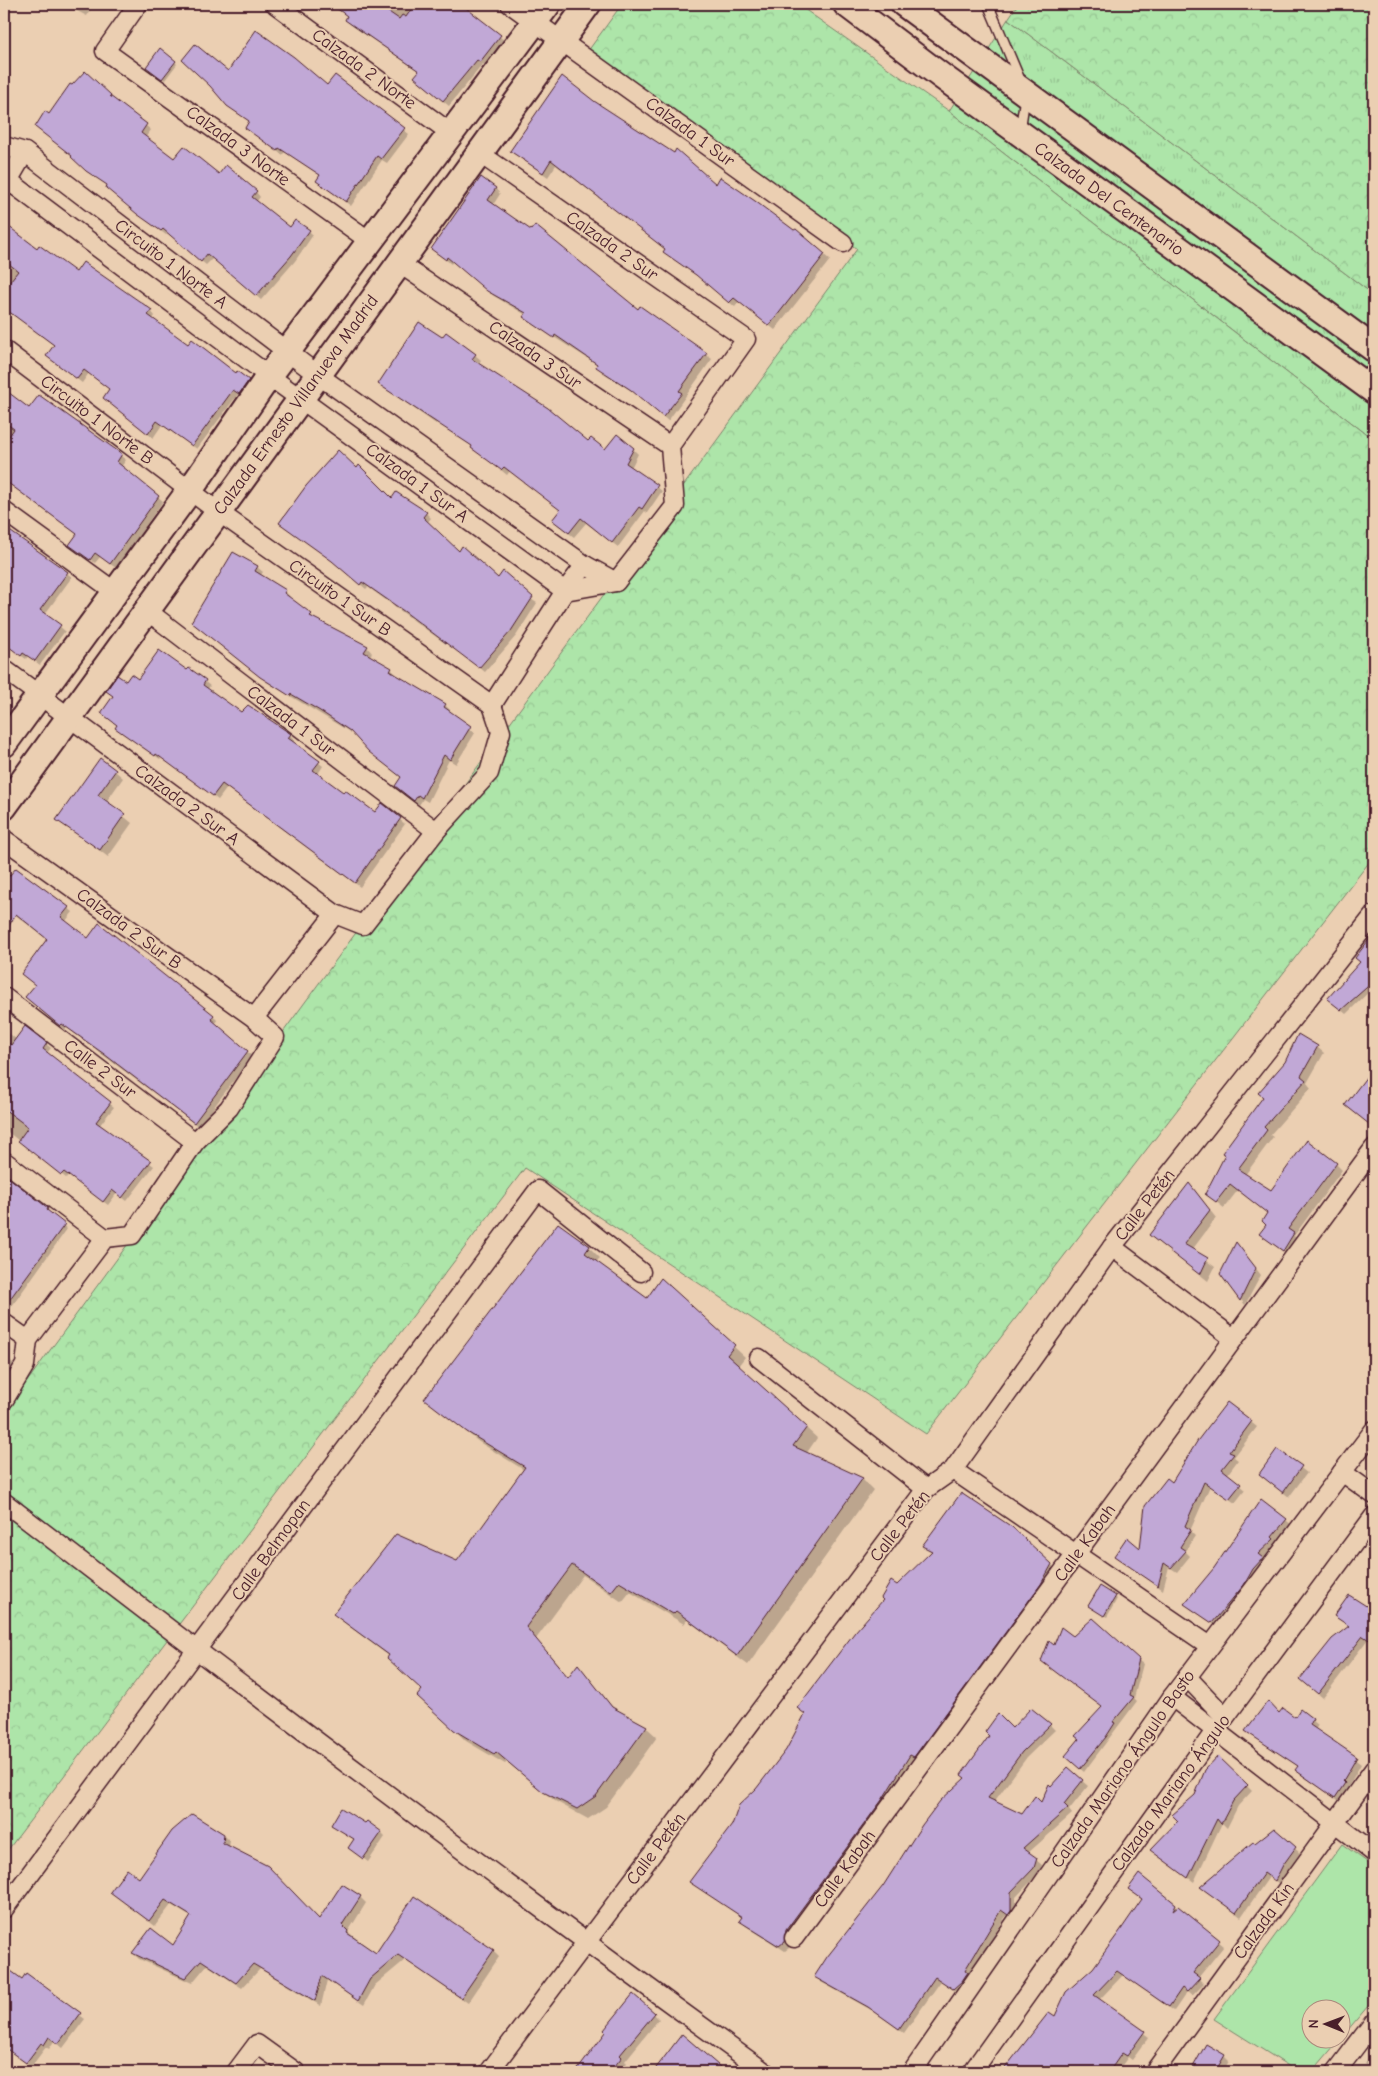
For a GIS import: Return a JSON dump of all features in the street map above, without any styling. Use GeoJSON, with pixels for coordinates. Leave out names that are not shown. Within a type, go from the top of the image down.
{"type":"FeatureCollection","features":[{"type":"Feature","properties":{"kind":"street","name":"Calzada 3 Norte"},"geometry":{"type":"LineString","coordinates":[[138,4],[105,50],[371,242]]}},
{"type":"Feature","properties":{"kind":"street","name":"Calzada 2 Norte"},"geometry":{"type":"LineString","coordinates":[[275,4],[452,134]]}},
{"type":"Feature","properties":{"kind":"street","name":"Calzada 1 Sur"},"geometry":{"type":"LineString","coordinates":[[510,4],[542,13],[561,38],[843,243]]}},
{"type":"Feature","properties":{"kind":"street","name":"Calzada Ernesto Villanueva Madrid"},"geometry":{"type":"LineString","coordinates":[[4,807],[217,511],[400,264],[561,38],[588,4]]}},
{"type":"Feature","properties":{"kind":"street","name":"Calzada Del Centenario"},"geometry":{"type":"LineString","coordinates":[[846,4],[1020,134],[1374,391]]}},
{"type":"Feature","properties":{"kind":"street","name":"Calzada Del Centenario"},"geometry":{"type":"LineString","coordinates":[[904,4],[1374,349]]}},
{"type":"Feature","properties":{"kind":"street","name":"Calzada Ernesto Villanueva Madrid"},"geometry":{"type":"LineString","coordinates":[[4,744],[114,591],[190,490],[269,376],[542,13]]}},
{"type":"Feature","properties":{"kind":"street"},"geometry":{"type":"LineString","coordinates":[[4,146],[25,152],[5,180]]}},
{"type":"Feature","properties":{"kind":"street","name":"Circuito 1 Norte A"},"geometry":{"type":"LineString","coordinates":[[25,152],[318,375]]}},
{"type":"Feature","properties":{"kind":"street","name":"Calzada 2 Sur"},"geometry":{"type":"LineString","coordinates":[[479,153],[746,339],[670,446]]}},
{"type":"Feature","properties":{"kind":"street","name":"Circuito 1 Norte A"},"geometry":{"type":"LineString","coordinates":[[5,180],[269,376]]}},
{"type":"Feature","properties":{"kind":"street","name":"Calzada 3 Sur"},"geometry":{"type":"LineString","coordinates":[[400,264],[670,446]]}},
{"type":"Feature","properties":{"kind":"street","name":"Circuito 1 Norte B"},"geometry":{"type":"LineString","coordinates":[[4,350],[190,490]]}},
{"type":"Feature","properties":{"kind":"street","name":"Calzada 1 Sur A"},"geometry":{"type":"LineString","coordinates":[[318,375],[585,565],[616,582]]}},
{"type":"Feature","properties":{"kind":"street","name":"Calzada 1 Sur A"},"geometry":{"type":"LineString","coordinates":[[269,376],[565,591]]}},
{"type":"Feature","properties":{"kind":"street"},"geometry":{"type":"LineString","coordinates":[[565,591],[616,582],[675,506],[670,446]]}},
{"type":"Feature","properties":{"kind":"street","name":"Circuito 1 Sur B"},"geometry":{"type":"LineString","coordinates":[[190,490],[492,705]]}},
{"type":"Feature","properties":{"kind":"street"},"geometry":{"type":"LineString","coordinates":[[4,511],[114,591]]}},
{"type":"Feature","properties":{"kind":"street"},"geometry":{"type":"LineString","coordinates":[[436,831],[489,773],[501,732],[492,705],[565,591],[585,565]]}},
{"type":"Feature","properties":{"kind":"street","name":"Calzada 1 Sur"},"geometry":{"type":"LineString","coordinates":[[146,610],[436,831]]}},
{"type":"Feature","properties":{"kind":"street","name":"Calzada 2 Sur A"},"geometry":{"type":"LineString","coordinates":[[4,669],[334,914],[363,926],[436,831]]}},
{"type":"Feature","properties":{"kind":"street","name":"Calzada 2 Sur B"},"geometry":{"type":"LineString","coordinates":[[4,839],[254,1018],[275,1037],[229,1108],[196,1142]]}},
{"type":"Feature","properties":{"kind":"street"},"geometry":{"type":"LineString","coordinates":[[254,1018],[334,914]]}},
{"type":"Feature","properties":{"kind":"street","name":"Calle Petén"},"geometry":{"type":"LineString","coordinates":[[489,2072],[926,1489],[954,1470],[1112,1247],[1374,915]]}},
{"type":"Feature","properties":{"kind":"street","name":"Calle 2 Sur"},"geometry":{"type":"LineString","coordinates":[[4,997],[196,1142]]}},
{"type":"Feature","properties":{"kind":"street"},"geometry":{"type":"LineString","coordinates":[[4,1161],[104,1238],[132,1235],[196,1142]]}},
{"type":"Feature","properties":{"kind":"street","name":"Calle Kabah"},"geometry":{"type":"LineString","coordinates":[[794,1938],[1374,1148]]}},
{"type":"Feature","properties":{"kind":"street","name":"Calle Belmopan"},"geometry":{"type":"LineString","coordinates":[[4,1909],[538,1190],[641,1272]]}},
{"type":"Feature","properties":{"kind":"street"},"geometry":{"type":"LineString","coordinates":[[4,1400],[25,1365],[28,1340],[104,1238]]}},
{"type":"Feature","properties":{"kind":"street"},"geometry":{"type":"LineString","coordinates":[[1112,1247],[1233,1338]]}},
{"type":"Feature","properties":{"kind":"street"},"geometry":{"type":"LineString","coordinates":[[4,1323],[28,1340]]}},
{"type":"Feature","properties":{"kind":"street"},"geometry":{"type":"LineString","coordinates":[[759,1358],[926,1489]]}},
{"type":"Feature","properties":{"kind":"street","name":"Calzada Mariano Ángulo Basto"},"geometry":{"type":"LineString","coordinates":[[912,2072],[1172,1697],[1374,1430]]}},
{"type":"Feature","properties":{"kind":"street"},"geometry":{"type":"LineString","coordinates":[[954,1470],[1210,1646]]}},
{"type":"Feature","properties":{"kind":"street"},"geometry":{"type":"LineString","coordinates":[[1342,1472],[1374,1495]]}},
{"type":"Feature","properties":{"kind":"street"},"geometry":{"type":"LineString","coordinates":[[4,1502],[196,1651],[585,1943],[765,2072]]}},
{"type":"Feature","properties":{"kind":"street","name":"Calzada Mariano Ángulo"},"geometry":{"type":"LineString","coordinates":[[972,2072],[1220,1724],[1374,1516]]}},
{"type":"Feature","properties":{"kind":"street"},"geometry":{"type":"LineString","coordinates":[[1187,1677],[1220,1724]]}},
{"type":"Feature","properties":{"kind":"street"},"geometry":{"type":"LineString","coordinates":[[1172,1697],[1220,1724],[1335,1824],[1374,1853]]}},
{"type":"Feature","properties":{"kind":"street","name":"Calzada Kin"},"geometry":{"type":"LineString","coordinates":[[1154,2072],[1374,1769]]}},
{"type":"Feature","properties":{"kind":"street"},"geometry":{"type":"LineString","coordinates":[[1336,2072],[1374,2022]]}},
{"type":"Feature","properties":{"kind":"street"},"geometry":{"type":"LineString","coordinates":[[236,2072],[256,2044],[296,2072]]}},
{"type":"Feature","properties":{"kind":"lane"},"geometry":{"type":"LineString","coordinates":[[988,4],[1025,93],[1020,134]]}},
{"type":"Feature","properties":{"kind":"green space"},"geometry":{"type":"Polygon","coordinates":[[[622,4],[797,4],[949,111],[1374,440],[1374,856],[926,1434],[525,1168],[4,1855],[4,1413],[857,249],[588,51],[622,4]]]}},
{"type":"Feature","properties":{"kind":"green space"},"geometry":{"type":"Polygon","coordinates":[[[1018,4],[1374,4],[1374,295],[1008,19],[1018,4]]]}},
{"type":"Feature","properties":{"kind":"green space"},"geometry":{"type":"Polygon","coordinates":[[[1008,19],[1374,295],[1374,440],[949,111],[1008,19]]]}},
{"type":"Feature","properties":{"kind":"green space"},"geometry":{"type":"Polygon","coordinates":[[[1342,1844],[1374,1867],[1374,1999],[1350,2027],[1350,1998],[1300,1998],[1300,2048],[1332,2048],[1312,2072],[1298,2072],[1214,2019],[1342,1844]]]}},
{"type":"Feature","properties":{"kind":"building"},"geometry":{"type":"Polygon","coordinates":[[[331,4],[377,4],[399,19],[402,15],[406,17],[415,4],[461,4],[501,35],[480,62],[477,60],[443,101],[414,77],[419,71],[345,20],[347,16],[331,4]]]}},
{"type":"Feature","properties":{"kind":"building"},"geometry":{"type":"Polygon","coordinates":[[[256,30],[294,57],[327,85],[335,75],[405,128],[381,159],[377,156],[346,202],[316,181],[320,175],[279,148],[277,151],[245,128],[249,121],[227,106],[210,86],[182,60],[195,44],[228,71],[256,30]]]}},
{"type":"Feature","properties":{"kind":"building"},"geometry":{"type":"Polygon","coordinates":[[[160,48],[176,61],[162,79],[146,67],[160,48]]]}},
{"type":"Feature","properties":{"kind":"building"},"geometry":{"type":"Polygon","coordinates":[[[85,71],[110,96],[147,124],[141,133],[174,158],[184,146],[219,174],[226,165],[257,191],[252,197],[290,227],[295,220],[310,230],[291,256],[256,296],[207,254],[201,262],[163,229],[161,231],[137,214],[106,188],[107,185],[86,171],[72,156],[35,127],[45,111],[49,114],[70,84],[72,85],[85,71]]]}},
{"type":"Feature","properties":{"kind":"building"},"geometry":{"type":"Polygon","coordinates":[[[562,76],[594,101],[674,153],[676,149],[716,184],[720,177],[794,230],[796,229],[825,254],[769,326],[734,298],[729,303],[696,275],[663,252],[665,249],[551,160],[543,173],[510,151],[562,76]]]}},
{"type":"Feature","properties":{"kind":"building"},"geometry":{"type":"Polygon","coordinates":[[[481,177],[496,188],[488,200],[531,230],[535,225],[638,309],[640,306],[707,353],[679,391],[682,393],[663,417],[631,390],[596,367],[597,364],[555,335],[554,338],[523,317],[526,313],[487,291],[447,257],[446,260],[431,249],[481,177]]]}},
{"type":"Feature","properties":{"kind":"building"},"geometry":{"type":"Polygon","coordinates":[[[4,223],[37,248],[39,245],[76,272],[83,262],[152,310],[148,315],[188,344],[192,339],[236,373],[237,371],[249,380],[239,394],[233,390],[192,446],[157,421],[148,434],[103,398],[109,389],[84,370],[77,379],[46,356],[54,345],[4,308],[4,289],[18,271],[4,260],[4,223]]]}},
{"type":"Feature","properties":{"kind":"building"},"geometry":{"type":"Polygon","coordinates":[[[419,322],[442,337],[446,332],[476,354],[472,359],[548,408],[588,441],[591,438],[605,449],[617,434],[634,448],[626,463],[658,485],[642,509],[639,507],[612,543],[581,518],[569,533],[552,520],[560,510],[504,467],[501,470],[471,448],[472,446],[378,384],[419,322]]]}},
{"type":"Feature","properties":{"kind":"building"},"geometry":{"type":"Polygon","coordinates":[[[4,389],[29,408],[39,395],[122,454],[117,462],[159,496],[110,564],[95,553],[90,560],[69,545],[77,534],[4,480],[4,443],[14,429],[4,422],[4,389]]]}},
{"type":"Feature","properties":{"kind":"building"},"geometry":{"type":"Polygon","coordinates":[[[338,450],[357,468],[359,465],[392,498],[396,492],[427,512],[423,517],[459,551],[462,546],[498,578],[503,571],[533,597],[511,631],[479,668],[362,582],[360,585],[332,561],[279,523],[306,486],[338,450]]]}},
{"type":"Feature","properties":{"kind":"building"},"geometry":{"type":"Polygon","coordinates":[[[4,527],[68,572],[40,610],[61,625],[35,661],[23,653],[21,656],[4,643],[4,527]]]}},
{"type":"Feature","properties":{"kind":"building"},"geometry":{"type":"Polygon","coordinates":[[[233,552],[258,566],[255,571],[286,590],[284,593],[312,614],[310,616],[368,646],[364,652],[392,668],[390,671],[446,704],[444,707],[471,726],[450,760],[444,755],[422,798],[418,795],[414,801],[395,786],[401,777],[369,752],[350,731],[320,711],[291,694],[290,696],[260,677],[191,622],[233,552]]]}},
{"type":"Feature","properties":{"kind":"building"},"geometry":{"type":"Polygon","coordinates":[[[159,650],[187,670],[189,668],[206,680],[203,685],[241,712],[248,705],[291,734],[288,738],[320,761],[313,770],[343,792],[345,790],[375,812],[382,803],[401,818],[355,883],[222,784],[213,796],[156,754],[155,756],[115,728],[117,725],[101,713],[113,696],[106,691],[117,675],[126,681],[131,674],[138,679],[159,650]]]}},
{"type":"Feature","properties":{"kind":"building"},"geometry":{"type":"Polygon","coordinates":[[[100,758],[116,770],[98,795],[125,814],[100,850],[56,820],[100,758]]]}},
{"type":"Feature","properties":{"kind":"building"},"geometry":{"type":"Polygon","coordinates":[[[16,868],[69,907],[61,917],[88,938],[99,923],[214,1015],[211,1019],[248,1051],[194,1123],[104,1054],[62,1024],[60,1026],[25,997],[35,985],[21,974],[47,939],[16,914],[4,934],[4,882],[16,868]]]}},
{"type":"Feature","properties":{"kind":"building"},"geometry":{"type":"Polygon","coordinates":[[[1374,933],[1374,981],[1341,1010],[1327,999],[1360,962],[1355,958],[1374,933]]]}},
{"type":"Feature","properties":{"kind":"building"},"geometry":{"type":"Polygon","coordinates":[[[25,1026],[47,1043],[43,1049],[111,1102],[96,1122],[151,1161],[122,1198],[112,1190],[103,1202],[64,1172],[61,1175],[18,1141],[28,1127],[4,1109],[4,1040],[11,1045],[25,1026]]]}},
{"type":"Feature","properties":{"kind":"building"},"geometry":{"type":"Polygon","coordinates":[[[1298,1034],[1318,1046],[1301,1076],[1306,1080],[1264,1127],[1267,1130],[1238,1169],[1271,1190],[1307,1140],[1337,1163],[1288,1229],[1294,1233],[1283,1251],[1259,1234],[1266,1225],[1262,1221],[1267,1213],[1230,1184],[1216,1202],[1205,1194],[1225,1155],[1222,1153],[1263,1097],[1258,1093],[1285,1062],[1298,1034]]]}},
{"type":"Feature","properties":{"kind":"building"},"geometry":{"type":"Polygon","coordinates":[[[1374,1067],[1374,1128],[1345,1105],[1374,1067]]]}},
{"type":"Feature","properties":{"kind":"building"},"geometry":{"type":"Polygon","coordinates":[[[4,1174],[48,1208],[47,1210],[65,1224],[4,1307],[4,1174]]]}},
{"type":"Feature","properties":{"kind":"building"},"geometry":{"type":"Polygon","coordinates":[[[1189,1183],[1210,1210],[1184,1244],[1208,1258],[1200,1275],[1149,1235],[1189,1183]]]}},
{"type":"Feature","properties":{"kind":"building"},"geometry":{"type":"Polygon","coordinates":[[[558,1223],[590,1246],[585,1253],[647,1298],[661,1278],[735,1345],[727,1355],[807,1427],[793,1446],[863,1478],[737,1656],[676,1611],[673,1614],[619,1582],[611,1592],[572,1565],[526,1627],[568,1677],[578,1664],[612,1707],[647,1726],[596,1796],[577,1809],[543,1792],[496,1752],[494,1754],[454,1730],[417,1696],[422,1690],[387,1658],[389,1655],[333,1614],[396,1534],[457,1561],[525,1467],[467,1432],[424,1399],[558,1223]]]}},
{"type":"Feature","properties":{"kind":"building"},"geometry":{"type":"Polygon","coordinates":[[[1236,1242],[1256,1268],[1240,1301],[1220,1274],[1236,1242]]]}},
{"type":"Feature","properties":{"kind":"building"},"geometry":{"type":"Polygon","coordinates":[[[1227,1402],[1252,1421],[1229,1452],[1234,1454],[1222,1469],[1241,1484],[1229,1499],[1204,1482],[1185,1526],[1191,1530],[1180,1547],[1186,1551],[1171,1568],[1164,1563],[1158,1586],[1114,1556],[1127,1537],[1140,1548],[1145,1506],[1167,1478],[1172,1482],[1198,1440],[1227,1402]]]}},
{"type":"Feature","properties":{"kind":"building"},"geometry":{"type":"Polygon","coordinates":[[[1277,1449],[1302,1466],[1283,1493],[1259,1474],[1277,1449]]]}},
{"type":"Feature","properties":{"kind":"building"},"geometry":{"type":"Polygon","coordinates":[[[961,1493],[1012,1527],[1052,1564],[1041,1584],[914,1757],[910,1755],[882,1800],[786,1930],[784,1942],[779,1946],[739,1921],[742,1917],[689,1882],[732,1825],[739,1805],[756,1789],[786,1750],[805,1714],[797,1708],[855,1632],[883,1600],[881,1598],[891,1581],[897,1585],[932,1551],[922,1546],[961,1493]]]}},
{"type":"Feature","properties":{"kind":"building"},"geometry":{"type":"Polygon","coordinates":[[[1261,1499],[1287,1519],[1272,1537],[1274,1539],[1258,1554],[1263,1558],[1253,1569],[1244,1585],[1212,1623],[1184,1604],[1214,1568],[1261,1499]]]}},
{"type":"Feature","properties":{"kind":"building"},"geometry":{"type":"Polygon","coordinates":[[[1100,1586],[1116,1596],[1104,1616],[1088,1606],[1100,1586]]]}},
{"type":"Feature","properties":{"kind":"building"},"geometry":{"type":"Polygon","coordinates":[[[1349,1595],[1371,1609],[1374,1606],[1374,1643],[1363,1636],[1318,1694],[1300,1679],[1332,1639],[1349,1626],[1334,1616],[1349,1595]]]}},
{"type":"Feature","properties":{"kind":"building"},"geometry":{"type":"Polygon","coordinates":[[[1093,1618],[1139,1659],[1130,1695],[1134,1697],[1113,1722],[1115,1723],[1106,1737],[1080,1769],[1065,1756],[1079,1739],[1075,1736],[1102,1707],[1041,1661],[1049,1641],[1054,1645],[1061,1627],[1073,1636],[1093,1618]]]}},
{"type":"Feature","properties":{"kind":"building"},"geometry":{"type":"Polygon","coordinates":[[[1268,1701],[1279,1713],[1283,1708],[1295,1717],[1300,1709],[1313,1719],[1310,1725],[1357,1757],[1343,1781],[1345,1783],[1335,1798],[1295,1770],[1298,1766],[1245,1731],[1268,1701]]]}},
{"type":"Feature","properties":{"kind":"building"},"geometry":{"type":"Polygon","coordinates":[[[1031,1708],[1051,1724],[1022,1752],[988,1798],[1022,1814],[1035,1796],[1041,1802],[1049,1784],[1051,1786],[1068,1767],[1083,1780],[1064,1804],[1068,1808],[1023,1848],[1037,1858],[1034,1868],[1011,1892],[1011,1911],[1008,1915],[1001,1910],[965,1970],[968,1972],[962,1981],[953,1989],[935,1977],[899,2029],[868,2007],[814,1977],[827,1957],[883,1886],[922,1825],[940,1801],[965,1778],[961,1775],[989,1736],[985,1732],[998,1714],[1012,1728],[1031,1708]]]}},
{"type":"Feature","properties":{"kind":"building"},"geometry":{"type":"Polygon","coordinates":[[[1218,1756],[1248,1785],[1233,1801],[1221,1824],[1217,1819],[1188,1878],[1150,1850],[1178,1821],[1172,1815],[1195,1795],[1205,1770],[1218,1756]]]}},
{"type":"Feature","properties":{"kind":"building"},"geometry":{"type":"Polygon","coordinates":[[[341,1808],[365,1823],[367,1821],[382,1832],[363,1859],[348,1848],[354,1839],[331,1825],[341,1808]]]}},
{"type":"Feature","properties":{"kind":"building"},"geometry":{"type":"Polygon","coordinates":[[[192,1814],[224,1834],[223,1843],[268,1866],[319,1919],[342,1884],[361,1896],[342,1925],[348,1931],[347,1933],[376,1953],[414,1896],[494,1950],[461,1998],[398,1955],[370,1979],[358,2001],[322,1976],[315,2001],[253,1964],[236,1983],[201,1960],[185,1978],[132,1953],[151,1928],[173,1945],[191,1916],[165,1900],[149,1921],[110,1892],[127,1869],[139,1878],[172,1831],[192,1814]]]}},
{"type":"Feature","properties":{"kind":"building"},"geometry":{"type":"Polygon","coordinates":[[[1274,1828],[1296,1847],[1283,1865],[1275,1881],[1264,1873],[1236,1913],[1200,1887],[1253,1842],[1255,1843],[1274,1828]]]}},
{"type":"Feature","properties":{"kind":"building"},"geometry":{"type":"Polygon","coordinates":[[[1139,1874],[1176,1904],[1173,1910],[1178,1906],[1220,1940],[1193,1973],[1200,1978],[1187,1992],[1182,1988],[1169,2007],[1117,1971],[1094,1995],[1145,2031],[1127,2056],[1122,2053],[1109,2072],[1002,2072],[1049,2012],[1055,2016],[1066,1992],[1093,1968],[1120,1931],[1142,1899],[1128,1889],[1139,1874]]]}},
{"type":"Feature","properties":{"kind":"building"},"geometry":{"type":"Polygon","coordinates":[[[4,1966],[22,1979],[26,1973],[81,2013],[58,2044],[49,2037],[44,2045],[41,2043],[26,2063],[4,2047],[4,1966]]]}},
{"type":"Feature","properties":{"kind":"building"},"geometry":{"type":"Polygon","coordinates":[[[633,1994],[655,2013],[620,2055],[622,2057],[610,2072],[576,2072],[606,2032],[604,2030],[633,1994]]]}},
{"type":"Feature","properties":{"kind":"building"},"geometry":{"type":"Polygon","coordinates":[[[682,2034],[726,2072],[653,2072],[682,2034]]]}},
{"type":"Feature","properties":{"kind":"building"},"geometry":{"type":"Polygon","coordinates":[[[1206,2044],[1225,2055],[1215,2072],[1202,2072],[1193,2067],[1206,2044]]]}}]}
